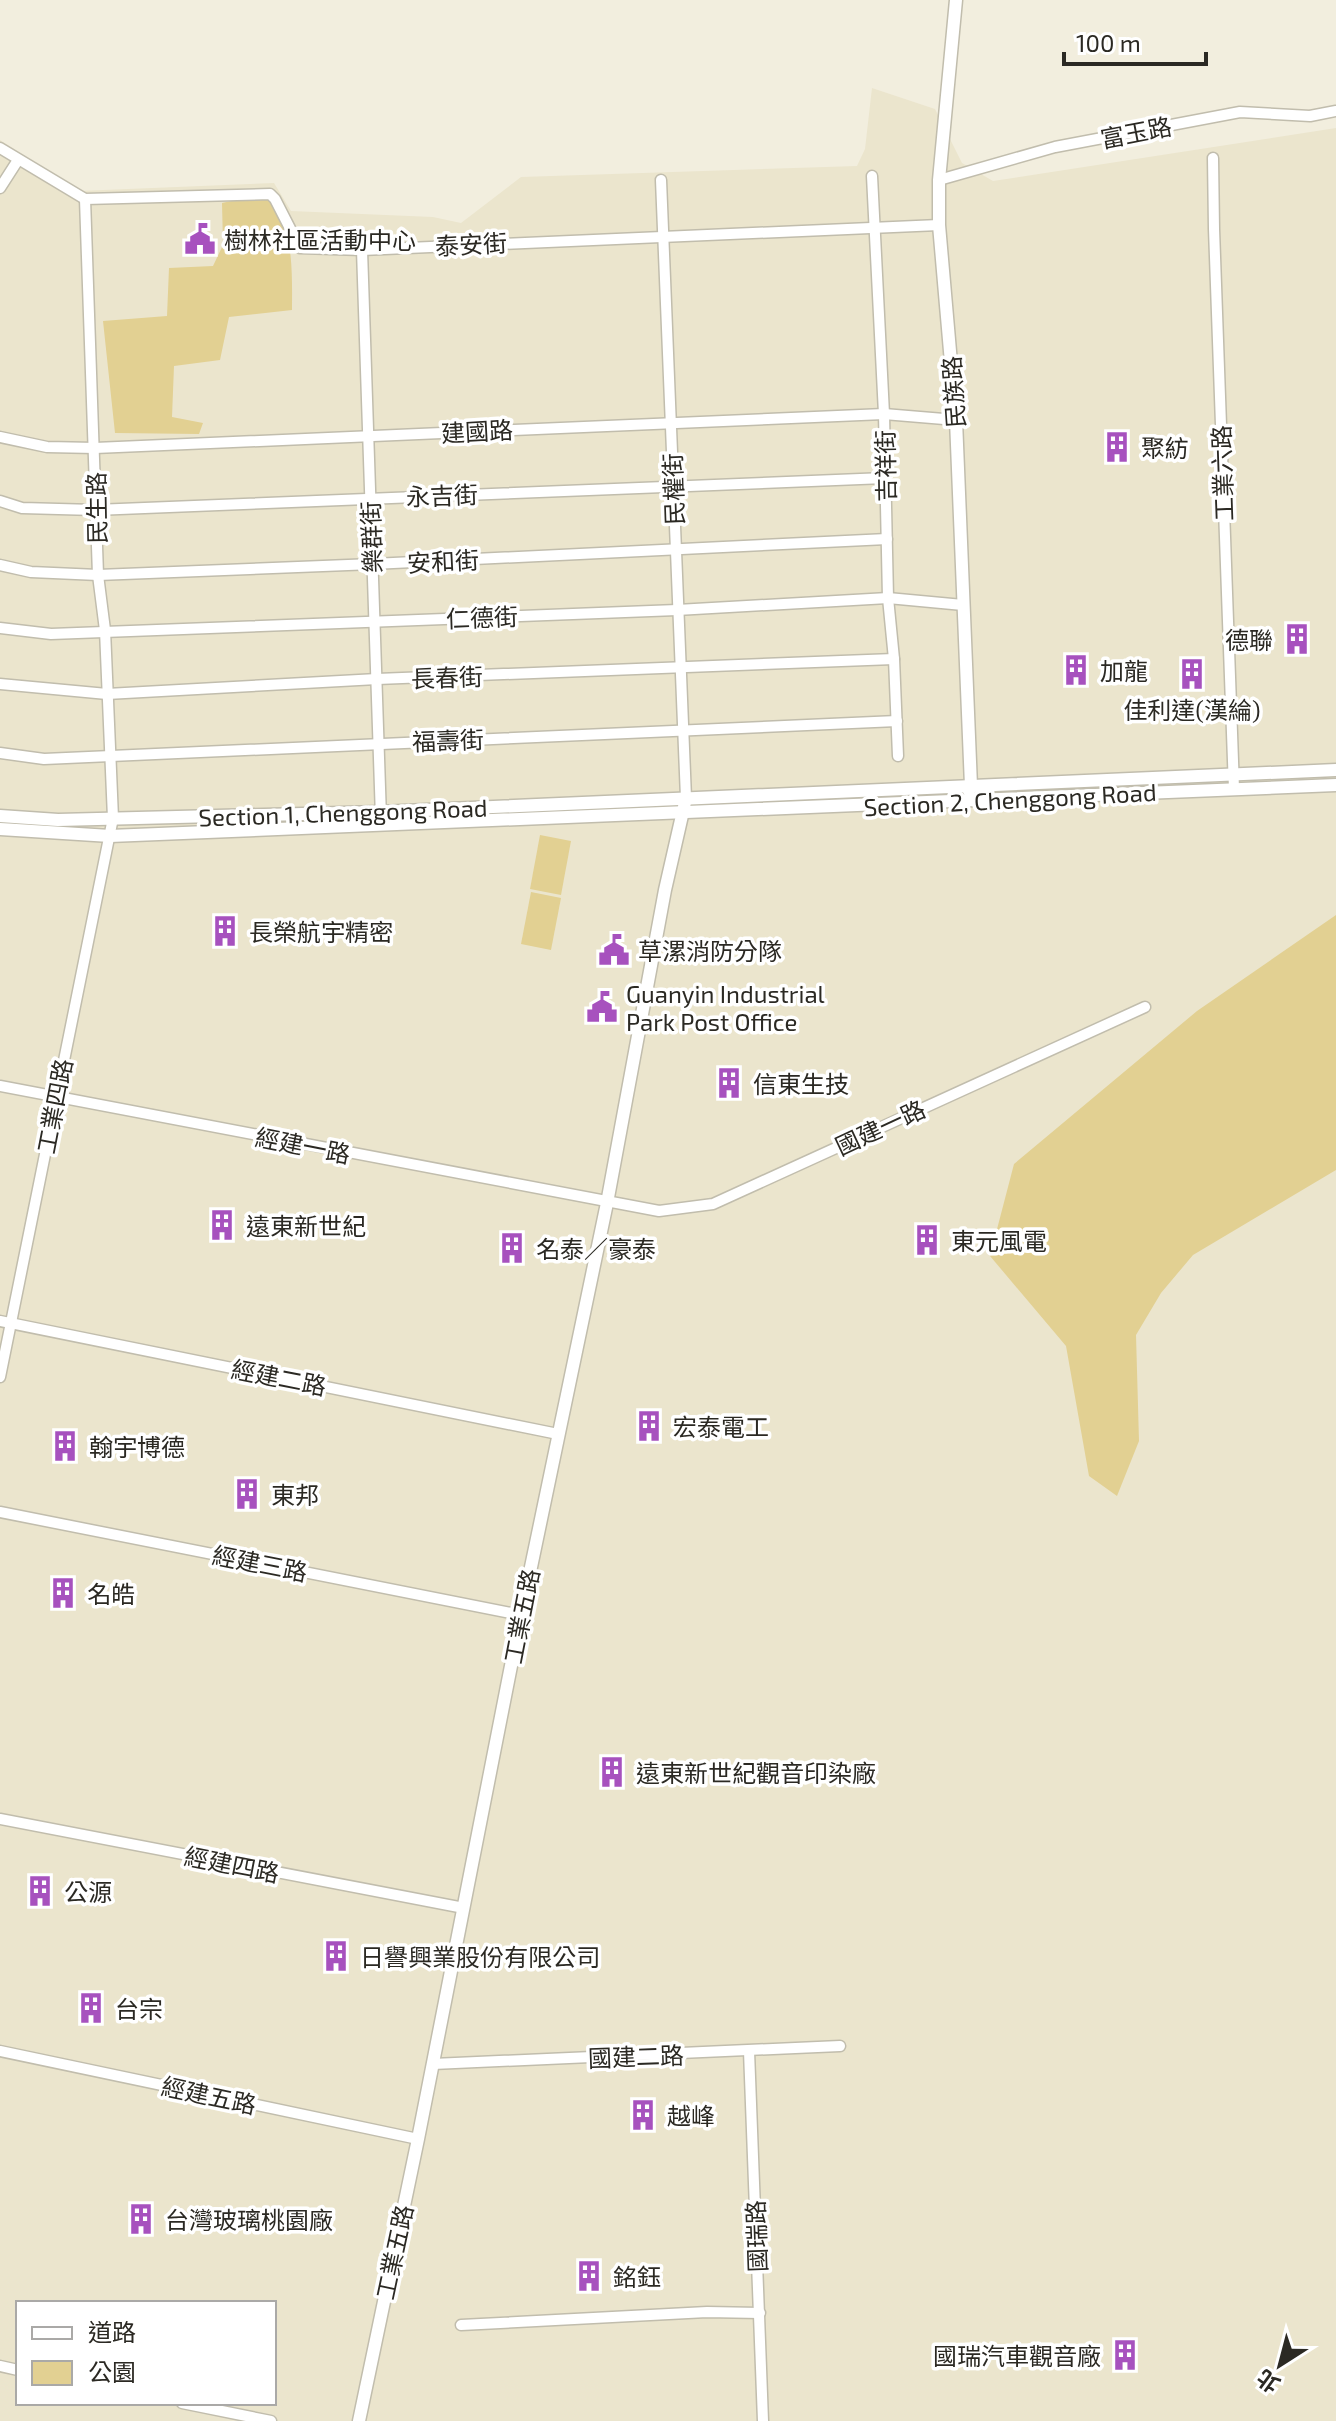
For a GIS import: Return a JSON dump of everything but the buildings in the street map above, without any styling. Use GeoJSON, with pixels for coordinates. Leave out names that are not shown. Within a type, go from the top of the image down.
{"type":"FeatureCollection","features":[{"type":"Feature","properties":{"kind":"street","name":"民族路"},"geometry":{"type":"LineString","coordinates":[[956,0],[939,180],[939,225],[956,420],[971,786]]}},
{"type":"Feature","properties":{"kind":"street","name":"富玉路"},"geometry":{"type":"LineString","coordinates":[[939,180],[1055,147],[1240,112],[1310,116],[1336,111]]}},
{"type":"Feature","properties":{"kind":"street"},"geometry":{"type":"LineString","coordinates":[[0,148],[85,199]]}},
{"type":"Feature","properties":{"kind":"street","name":"工業六路"},"geometry":{"type":"LineString","coordinates":[[1213,158],[1234,789]]}},
{"type":"Feature","properties":{"kind":"street"},"geometry":{"type":"LineString","coordinates":[[0,188],[18,160]]}},
{"type":"Feature","properties":{"kind":"street","name":"吉祥街"},"geometry":{"type":"LineString","coordinates":[[872,176],[884,414],[888,598],[898,756]]}},
{"type":"Feature","properties":{"kind":"street","name":"民權街"},"geometry":{"type":"LineString","coordinates":[[661,180],[686,798]]}},
{"type":"Feature","properties":{"kind":"street","name":"泰安街"},"geometry":{"type":"LineString","coordinates":[[85,199],[265,192],[275,199],[300,248],[362,250],[939,225]]}},
{"type":"Feature","properties":{"kind":"street","name":"民生路"},"geometry":{"type":"LineString","coordinates":[[85,199],[95,510],[98,575],[105,630],[113,818]]}},
{"type":"Feature","properties":{"kind":"street","name":"樂群街"},"geometry":{"type":"LineString","coordinates":[[362,250],[381,818]]}},
{"type":"Feature","properties":{"kind":"street","name":"建國路"},"geometry":{"type":"LineString","coordinates":[[0,437],[47,447],[95,448],[884,414],[956,420]]}},
{"type":"Feature","properties":{"kind":"street","name":"永吉街"},"geometry":{"type":"LineString","coordinates":[[0,501],[22,508],[95,510],[885,478]]}},
{"type":"Feature","properties":{"kind":"street","name":"安和街"},"geometry":{"type":"LineString","coordinates":[[0,565],[31,572],[98,575],[887,539]]}},
{"type":"Feature","properties":{"kind":"street","name":"仁德街"},"geometry":{"type":"LineString","coordinates":[[0,628],[51,634],[677,610],[888,598],[963,605]]}},
{"type":"Feature","properties":{"kind":"street","name":"長春街"},"geometry":{"type":"LineString","coordinates":[[0,684],[107,694],[377,679],[894,659]]}},
{"type":"Feature","properties":{"kind":"street","name":"福壽街"},"geometry":{"type":"LineString","coordinates":[[0,753],[44,759],[897,721]]}},
{"type":"Feature","properties":{"kind":"street","name":"Section 2, Chenggong Road"},"geometry":{"type":"LineString","coordinates":[[686,798],[1336,770]]}},
{"type":"Feature","properties":{"kind":"street","name":"Section 2, Chenggong Road"},"geometry":{"type":"LineString","coordinates":[[684,812],[1336,785]]}},
{"type":"Feature","properties":{"kind":"street"},"geometry":{"type":"LineString","coordinates":[[964,801],[971,786]]}},
{"type":"Feature","properties":{"kind":"street","name":"工業五路"},"geometry":{"type":"LineString","coordinates":[[359,2421],[607,1203],[665,890],[686,798]]}},
{"type":"Feature","properties":{"kind":"street","name":"Section 1, Chenggong Road"},"geometry":{"type":"LineString","coordinates":[[0,829],[110,836],[686,798]]}},
{"type":"Feature","properties":{"kind":"street","name":"Section 1, Chenggong Road"},"geometry":{"type":"LineString","coordinates":[[0,816],[58,820],[684,812]]}},
{"type":"Feature","properties":{"kind":"street","name":"工業四路"},"geometry":{"type":"LineString","coordinates":[[0,1377],[6,1322],[113,818]]}},
{"type":"Feature","properties":{"kind":"street","name":"國建一路"},"geometry":{"type":"LineString","coordinates":[[607,1203],[659,1211],[713,1204],[1145,1007]]}},
{"type":"Feature","properties":{"kind":"street","name":"經建一路"},"geometry":{"type":"LineString","coordinates":[[0,1086],[607,1203]]}},
{"type":"Feature","properties":{"kind":"street","name":"經建二路"},"geometry":{"type":"LineString","coordinates":[[6,1322],[558,1434]]}},
{"type":"Feature","properties":{"kind":"street","name":"經建三路"},"geometry":{"type":"LineString","coordinates":[[0,1512],[521,1615]]}},
{"type":"Feature","properties":{"kind":"street","name":"經建四路"},"geometry":{"type":"LineString","coordinates":[[0,1819],[464,1908]]}},
{"type":"Feature","properties":{"kind":"street","name":"國建二路"},"geometry":{"type":"LineString","coordinates":[[433,2064],[840,2046]]}},
{"type":"Feature","properties":{"kind":"street","name":"經建五路"},"geometry":{"type":"LineString","coordinates":[[0,2051],[418,2139]]}},
{"type":"Feature","properties":{"kind":"street","name":"國瑞路"},"geometry":{"type":"LineString","coordinates":[[749,2051],[763,2421]]}},
{"type":"Feature","properties":{"kind":"street"},"geometry":{"type":"LineString","coordinates":[[461,2325],[707,2312],[760,2313]]}},
{"type":"Feature","properties":{"kind":"street"},"geometry":{"type":"LineString","coordinates":[[192,2405],[271,2421]]}},
{"type":"Feature","properties":{"kind":"shaded area"},"geometry":{"type":"Polygon","coordinates":[[[872,88],[935,109],[962,163],[993,181],[1336,128],[1336,2421],[0,2421],[0,140],[79,191],[274,183],[291,211],[433,217],[461,223],[521,177],[857,166],[865,149],[872,88]]]}},
{"type":"Feature","properties":{"kind":"green space"},"geometry":{"type":"Polygon","coordinates":[[[263,194],[281,216],[290,247],[292,310],[229,317],[220,360],[174,366],[172,417],[203,423],[199,434],[115,433],[103,321],[167,316],[169,268],[213,266],[223,245],[222,203],[263,194]]]}},
{"type":"Feature","properties":{"kind":"green space"},"geometry":{"type":"Polygon","coordinates":[[[540,835],[571,841],[561,895],[530,889],[540,835]]]}},
{"type":"Feature","properties":{"kind":"green space"},"geometry":{"type":"Polygon","coordinates":[[[531,892],[561,898],[551,950],[521,944],[531,892]]]}},
{"type":"Feature","properties":{"kind":"green space"},"geometry":{"type":"Polygon","coordinates":[[[1336,915],[1336,1170],[1193,1255],[1161,1293],[1136,1335],[1139,1441],[1117,1496],[1089,1476],[1066,1346],[990,1256],[1014,1164],[1197,1011],[1336,915]]]}},
{"type":"Feature","properties":{"kind":"place","name":"樹林社區活動中心"},"geometry":{"type":"Point","coordinates":[200,239]}},
{"type":"Feature","properties":{"kind":"place","name":"聚紡"},"geometry":{"type":"Point","coordinates":[1117,447]}},
{"type":"Feature","properties":{"kind":"place","name":"德聯"},"geometry":{"type":"Point","coordinates":[1297,639]}},
{"type":"Feature","properties":{"kind":"place","name":"加龍"},"geometry":{"type":"Point","coordinates":[1076,670]}},
{"type":"Feature","properties":{"kind":"place","name":"佳利達(漢綸)"},"geometry":{"type":"Point","coordinates":[1192,674]}},
{"type":"Feature","properties":{"kind":"place","name":"長榮航宇精密"},"geometry":{"type":"Point","coordinates":[225,931]}},
{"type":"Feature","properties":{"kind":"place","name":"草漯消防分隊"},"geometry":{"type":"Point","coordinates":[614,950]}},
{"type":"Feature","properties":{"kind":"place","name":"Guanyin Industrial Park Post Office"},"geometry":{"type":"Point","coordinates":[602,1007]}},
{"type":"Feature","properties":{"kind":"place","name":"信東生技"},"geometry":{"type":"Point","coordinates":[729,1083]}},
{"type":"Feature","properties":{"kind":"place","name":"遠東新世紀"},"geometry":{"type":"Point","coordinates":[222,1225]}},
{"type":"Feature","properties":{"kind":"place","name":"東元風電"},"geometry":{"type":"Point","coordinates":[927,1240]}},
{"type":"Feature","properties":{"kind":"place","name":"名泰／豪泰"},"geometry":{"type":"Point","coordinates":[512,1248]}},
{"type":"Feature","properties":{"kind":"place","name":"宏泰電工"},"geometry":{"type":"Point","coordinates":[649,1426]}},
{"type":"Feature","properties":{"kind":"place","name":"翰宇博德"},"geometry":{"type":"Point","coordinates":[65,1446]}},
{"type":"Feature","properties":{"kind":"place","name":"東邦"},"geometry":{"type":"Point","coordinates":[247,1494]}},
{"type":"Feature","properties":{"kind":"place","name":"名皓"},"geometry":{"type":"Point","coordinates":[63,1593]}},
{"type":"Feature","properties":{"kind":"place","name":"遠東新世紀觀音印染廠"},"geometry":{"type":"Point","coordinates":[612,1772]}},
{"type":"Feature","properties":{"kind":"place","name":"公源"},"geometry":{"type":"Point","coordinates":[40,1891]}},
{"type":"Feature","properties":{"kind":"place","name":"日譽興業股份有限公司"},"geometry":{"type":"Point","coordinates":[336,1956]}},
{"type":"Feature","properties":{"kind":"place","name":"台宗"},"geometry":{"type":"Point","coordinates":[91,2008]}},
{"type":"Feature","properties":{"kind":"place","name":"越峰"},"geometry":{"type":"Point","coordinates":[643,2115]}},
{"type":"Feature","properties":{"kind":"place","name":"台灣玻璃桃園廠"},"geometry":{"type":"Point","coordinates":[141,2219]}},
{"type":"Feature","properties":{"kind":"place","name":"銘鈺"},"geometry":{"type":"Point","coordinates":[589,2276]}},
{"type":"Feature","properties":{"kind":"place","name":"國瑞汽車觀音廠"},"geometry":{"type":"Point","coordinates":[1125,2355]}}]}
